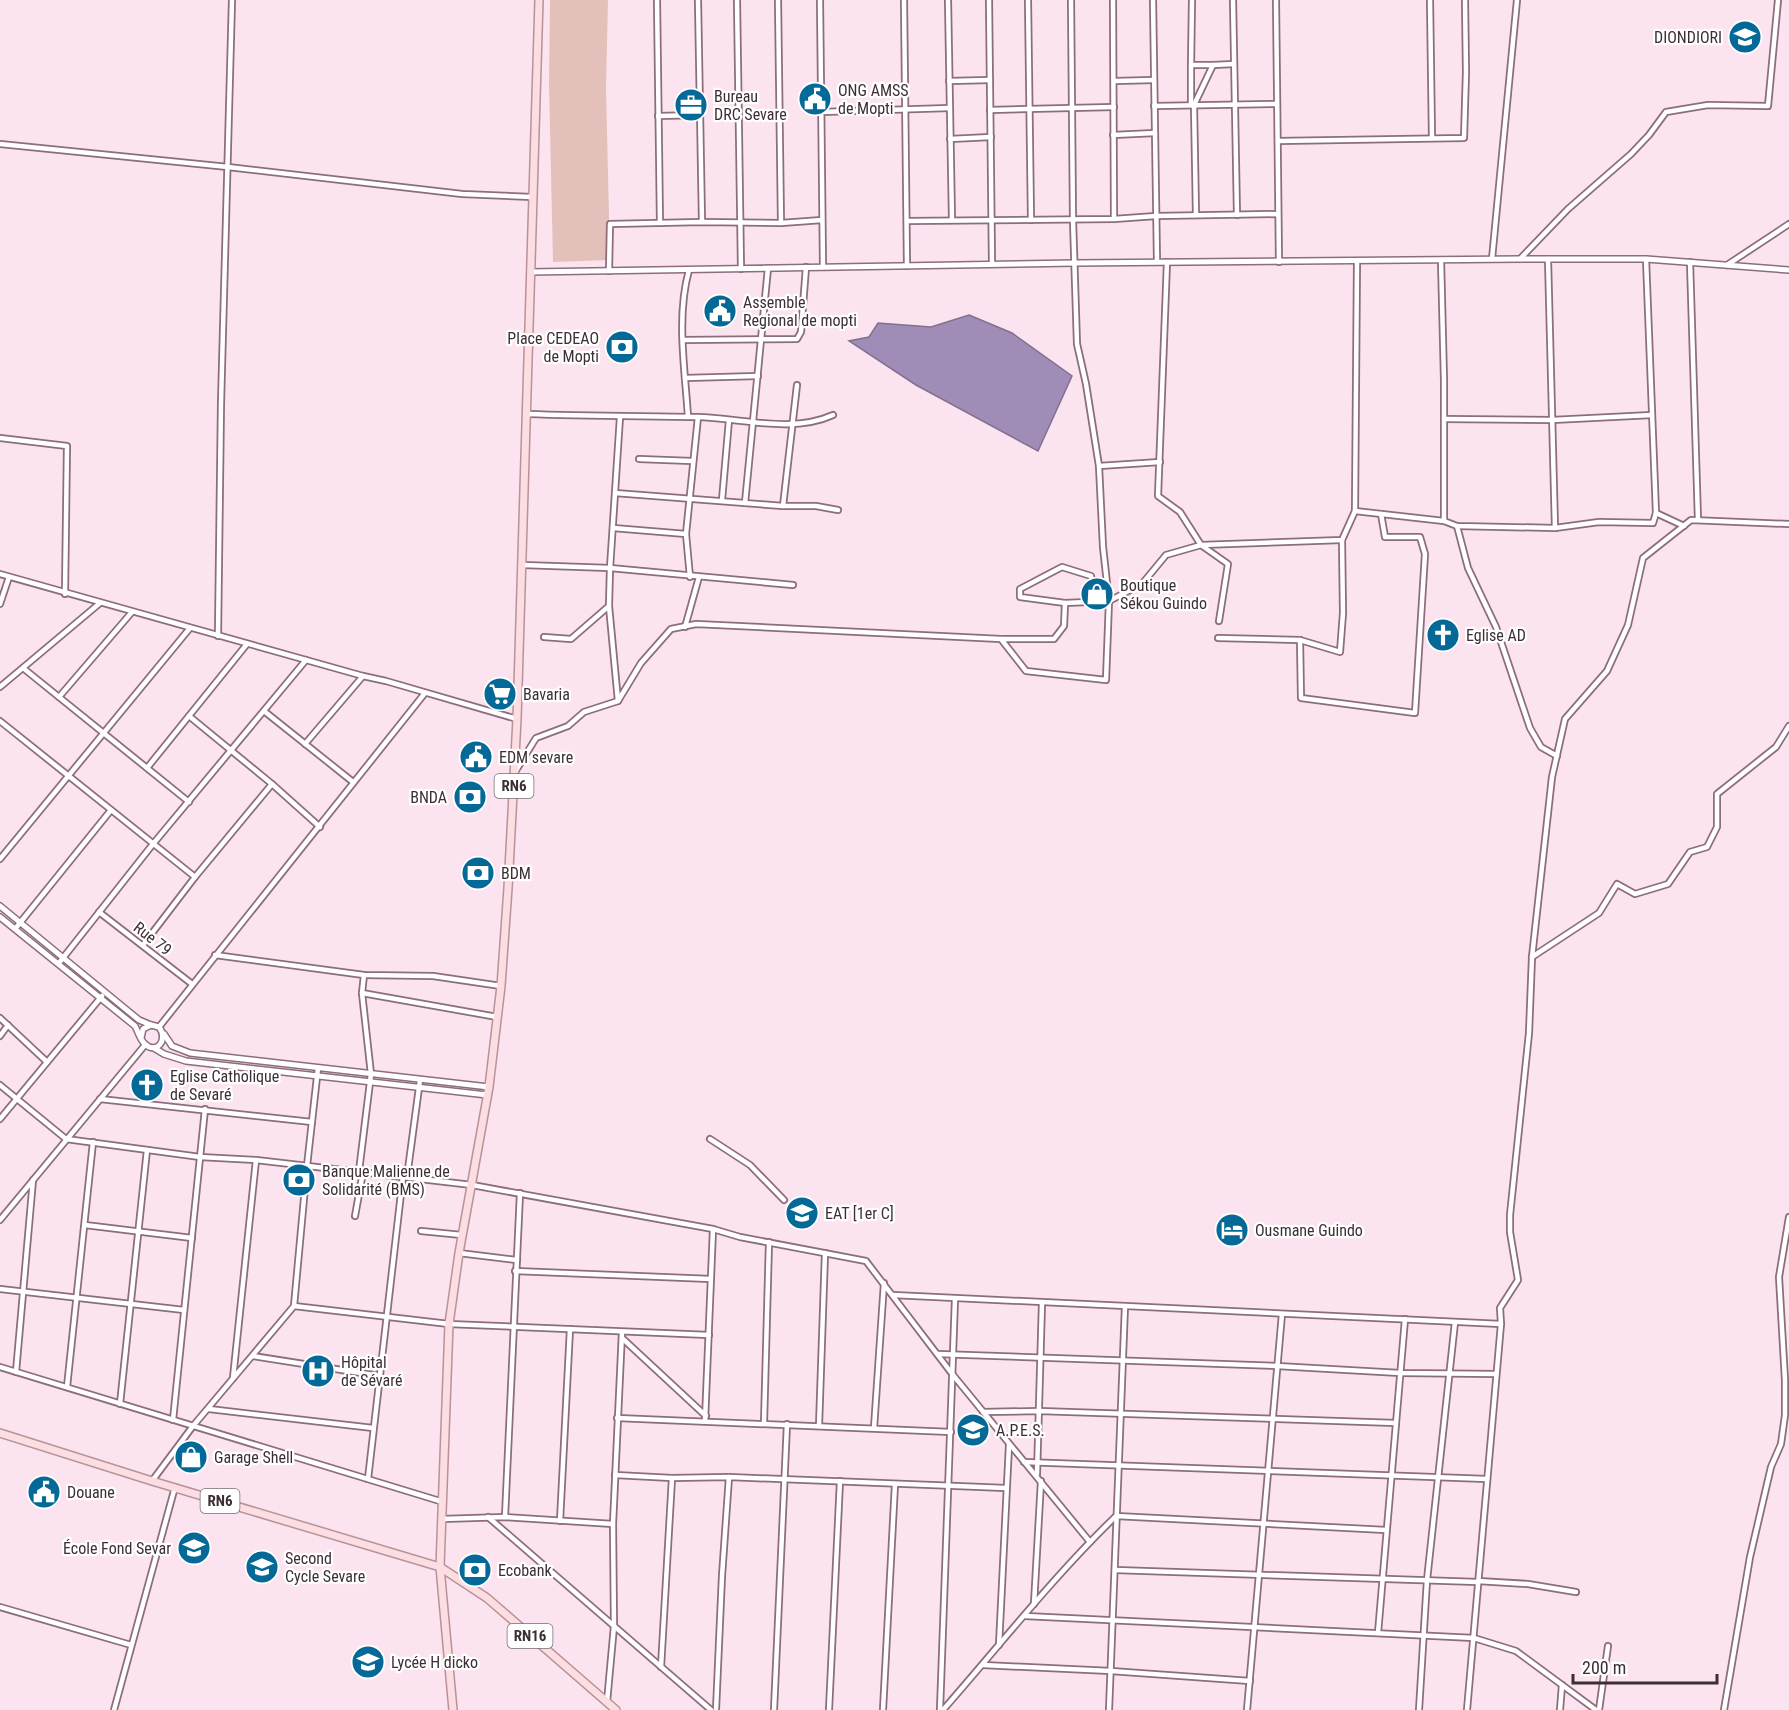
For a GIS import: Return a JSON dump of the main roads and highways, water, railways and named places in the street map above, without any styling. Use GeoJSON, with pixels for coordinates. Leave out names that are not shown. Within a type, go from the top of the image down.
{"type":"FeatureCollection","features":[{"type":"Feature","properties":{"kind":"main road","name":"RN6"},"geometry":{"type":"LineString","coordinates":[[0,1433],[440,1567],[449,1323],[488,1091],[501,986],[517,719],[523,565],[539,0]]}},
{"type":"Feature","properties":{"kind":"main road","name":"RN16"},"geometry":{"type":"LineString","coordinates":[[440,1567],[487,1598],[616,1710]]}},
{"type":"Feature","properties":{"kind":"main road"},"geometry":{"type":"LineString","coordinates":[[440,1567],[453,1710]]}},
{"type":"Feature","properties":{"kind":"place","name":"DIONDIORI"},"geometry":{"type":"Point","coordinates":[1745,37]}},
{"type":"Feature","properties":{"kind":"place","name":"ONG AMSS de Mopti"},"geometry":{"type":"Point","coordinates":[815,99]}},
{"type":"Feature","properties":{"kind":"place","name":"Bureau DRC Sevare"},"geometry":{"type":"Point","coordinates":[691,105]}},
{"type":"Feature","properties":{"kind":"place","name":"Assemble Regional de mopti"},"geometry":{"type":"Point","coordinates":[720,311]}},
{"type":"Feature","properties":{"kind":"place","name":"Place CEDEAO de Mopti"},"geometry":{"type":"Point","coordinates":[622,347]}},
{"type":"Feature","properties":{"kind":"place","name":"Boutique Sékou Guindo"},"geometry":{"type":"Point","coordinates":[1097,594]}},
{"type":"Feature","properties":{"kind":"place","name":"Eglise AD"},"geometry":{"type":"Point","coordinates":[1443,635]}},
{"type":"Feature","properties":{"kind":"place","name":"Bavaria"},"geometry":{"type":"Point","coordinates":[500,694]}},
{"type":"Feature","properties":{"kind":"place","name":"EDM sevare"},"geometry":{"type":"Point","coordinates":[476,757]}},
{"type":"Feature","properties":{"kind":"place","name":"BNDA"},"geometry":{"type":"Point","coordinates":[470,797]}},
{"type":"Feature","properties":{"kind":"place","name":"BDM"},"geometry":{"type":"Point","coordinates":[478,873]}},
{"type":"Feature","properties":{"kind":"place","name":"Eglise Catholique de Sevaré"},"geometry":{"type":"Point","coordinates":[147,1085]}},
{"type":"Feature","properties":{"kind":"place","name":"Banque Malienne de Solidarité (BMS)"},"geometry":{"type":"Point","coordinates":[299,1180]}},
{"type":"Feature","properties":{"kind":"place","name":"EAT [1er C]"},"geometry":{"type":"Point","coordinates":[802,1213]}},
{"type":"Feature","properties":{"kind":"place","name":"Ousmane Guindo"},"geometry":{"type":"Point","coordinates":[1232,1230]}},
{"type":"Feature","properties":{"kind":"place","name":"Hôpital de Sévaré"},"geometry":{"type":"Point","coordinates":[318,1371]}},
{"type":"Feature","properties":{"kind":"place","name":"A.P.E.S."},"geometry":{"type":"Point","coordinates":[973,1430]}},
{"type":"Feature","properties":{"kind":"place","name":"Garage Shell"},"geometry":{"type":"Point","coordinates":[191,1457]}},
{"type":"Feature","properties":{"kind":"place","name":"Douane"},"geometry":{"type":"Point","coordinates":[44,1492]}},
{"type":"Feature","properties":{"kind":"place","name":"École Fond Sevar"},"geometry":{"type":"Point","coordinates":[194,1548]}},
{"type":"Feature","properties":{"kind":"place","name":"Second Cycle Sevare"},"geometry":{"type":"Point","coordinates":[262,1567]}},
{"type":"Feature","properties":{"kind":"place","name":"Ecobank"},"geometry":{"type":"Point","coordinates":[475,1570]}},
{"type":"Feature","properties":{"kind":"place","name":"Lycée H dicko"},"geometry":{"type":"Point","coordinates":[368,1662]}}]}
